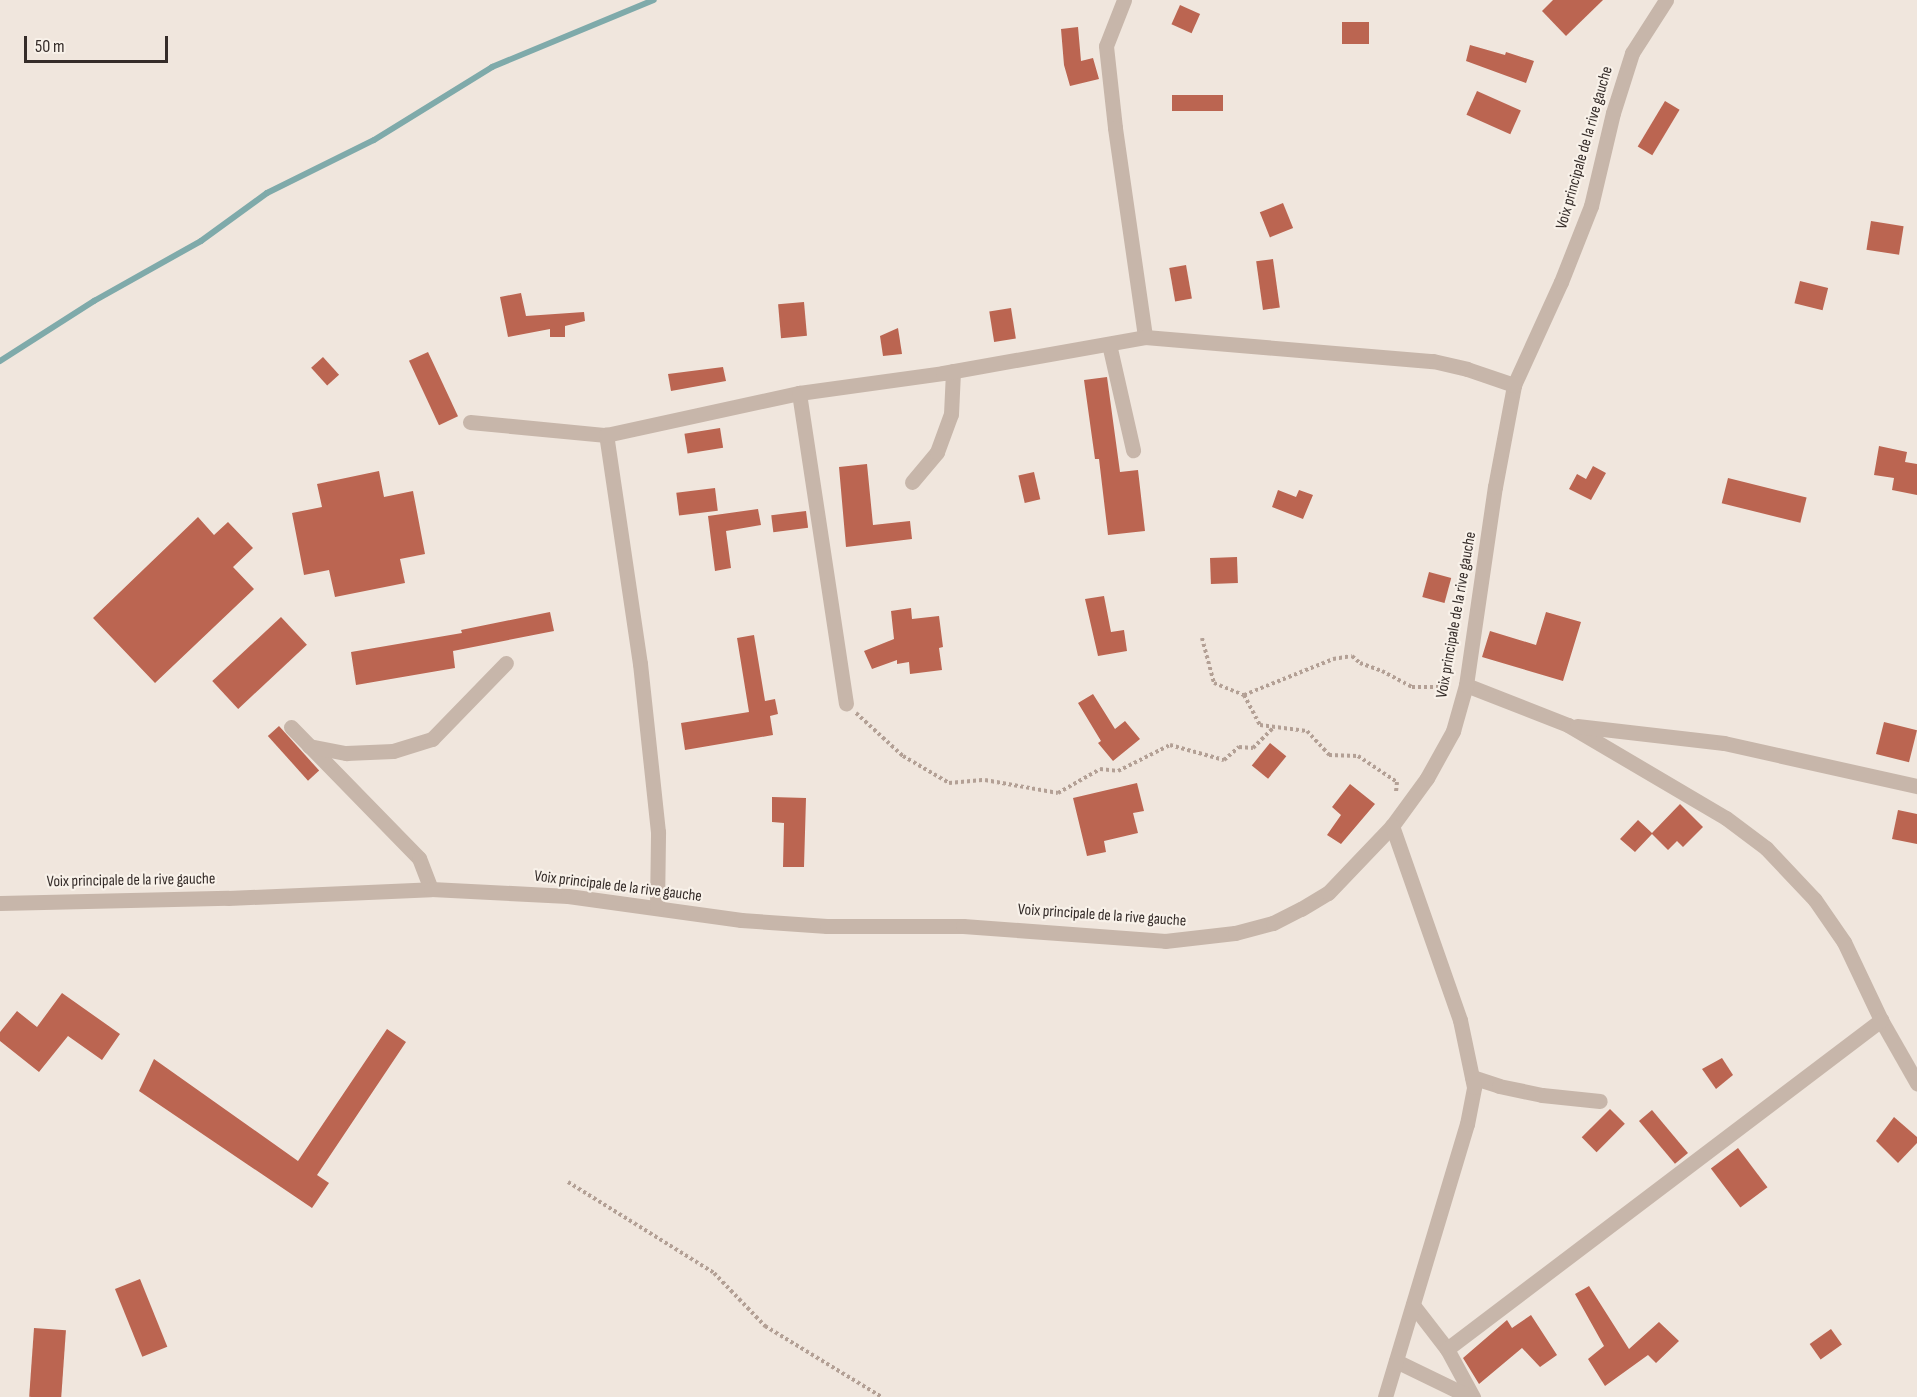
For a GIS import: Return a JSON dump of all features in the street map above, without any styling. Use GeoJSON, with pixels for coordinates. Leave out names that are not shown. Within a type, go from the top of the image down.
{"type":"FeatureCollection","features":[{"type":"Feature","properties":{"kind":"street"},"geometry":{"type":"LineString","coordinates":[[1124,0],[1106,46],[1115,128],[1145,338]]}},
{"type":"Feature","properties":{"kind":"street","name":"Voix principale de la rive gauche"},"geometry":{"type":"LineString","coordinates":[[0,903],[252,897],[431,889],[568,896],[741,920],[827,926],[963,926],[1056,931],[1165,942],[1198,940],[1273,923],[1329,892],[1392,826],[1427,778],[1453,731],[1466,685],[1495,487],[1514,384],[1561,282],[1591,206],[1613,113],[1632,53],[1666,0]]}},
{"type":"Feature","properties":{"kind":"street"},"geometry":{"type":"LineString","coordinates":[[470,422],[606,435],[799,393],[953,371],[1145,338],[1432,361],[1514,384]]}},
{"type":"Feature","properties":{"kind":"street"},"geometry":{"type":"LineString","coordinates":[[1109,344],[1133,450]]}},
{"type":"Feature","properties":{"kind":"street"},"geometry":{"type":"LineString","coordinates":[[912,482],[937,452],[951,414],[953,371]]}},
{"type":"Feature","properties":{"kind":"street"},"geometry":{"type":"LineString","coordinates":[[799,393],[846,703]]}},
{"type":"Feature","properties":{"kind":"street"},"geometry":{"type":"LineString","coordinates":[[606,435],[641,675],[658,832],[657,908]]}},
{"type":"Feature","properties":{"kind":"street"},"geometry":{"type":"LineString","coordinates":[[309,746],[346,753],[393,751],[432,739],[506,663]]}},
{"type":"Feature","properties":{"kind":"street"},"geometry":{"type":"LineString","coordinates":[[1466,685],[1568,725],[1726,818],[1766,848],[1815,900],[1838,934],[1881,1020],[1917,1083]]}},
{"type":"Feature","properties":{"kind":"street"},"geometry":{"type":"LineString","coordinates":[[1568,725],[1724,742],[1917,786]]}},
{"type":"Feature","properties":{"kind":"street"},"geometry":{"type":"LineString","coordinates":[[291,727],[419,858],[431,889]]}},
{"type":"Feature","properties":{"kind":"street"},"geometry":{"type":"LineString","coordinates":[[1385,1397],[1467,1124],[1474,1087],[1460,1020],[1392,826]]}},
{"type":"Feature","properties":{"kind":"street"},"geometry":{"type":"LineString","coordinates":[[1447,1349],[1881,1020]]}},
{"type":"Feature","properties":{"kind":"street"},"geometry":{"type":"LineString","coordinates":[[1472,1077],[1499,1086],[1542,1095],[1600,1101]]}},
{"type":"Feature","properties":{"kind":"street"},"geometry":{"type":"LineString","coordinates":[[1413,1305],[1447,1349],[1472,1397]]}},
{"type":"Feature","properties":{"kind":"street"},"geometry":{"type":"LineString","coordinates":[[1396,1361],[1472,1397]]}},
{"type":"Feature","properties":{"kind":"path"},"geometry":{"type":"LineString","coordinates":[[1202,638],[1214,683],[1244,695],[1260,725],[1307,731],[1329,755],[1358,756],[1397,782],[1392,826]]}},
{"type":"Feature","properties":{"kind":"path"},"geometry":{"type":"LineString","coordinates":[[1244,695],[1333,659],[1352,656],[1360,663],[1382,671],[1412,687],[1466,685]]}},
{"type":"Feature","properties":{"kind":"path"},"geometry":{"type":"LineString","coordinates":[[846,703],[903,756],[949,783],[985,780],[1058,793],[1100,769],[1118,771],[1170,745],[1224,760],[1239,747],[1254,747],[1274,727]]}},
{"type":"Feature","properties":{"kind":"path"},"geometry":{"type":"LineString","coordinates":[[568,1182],[714,1273],[765,1326],[882,1397]]}},
{"type":"Feature","properties":{"kind":"building"},"geometry":{"type":"Polygon","coordinates":[[[1553,0],[1603,0],[1566,36],[1542,11],[1553,0]]]}},
{"type":"Feature","properties":{"kind":"building"},"geometry":{"type":"Polygon","coordinates":[[[1180,5],[1200,14],[1192,33],[1171,24],[1180,5]]]}},
{"type":"Feature","properties":{"kind":"building"},"geometry":{"type":"Polygon","coordinates":[[[1342,22],[1369,22],[1369,44],[1342,44],[1342,22]]]}},
{"type":"Feature","properties":{"kind":"building"},"geometry":{"type":"Polygon","coordinates":[[[1078,27],[1081,61],[1093,58],[1099,79],[1070,86],[1064,65],[1061,29],[1078,27]]]}},
{"type":"Feature","properties":{"kind":"building"},"geometry":{"type":"Polygon","coordinates":[[[1470,45],[1505,55],[1506,52],[1534,61],[1526,83],[1466,61],[1470,45]]]}},
{"type":"Feature","properties":{"kind":"building"},"geometry":{"type":"Polygon","coordinates":[[[1477,91],[1521,111],[1510,134],[1466,115],[1477,91]]]}},
{"type":"Feature","properties":{"kind":"building"},"geometry":{"type":"Polygon","coordinates":[[[1172,95],[1223,95],[1223,111],[1172,111],[1172,95]]]}},
{"type":"Feature","properties":{"kind":"building"},"geometry":{"type":"Polygon","coordinates":[[[1665,101],[1680,110],[1652,155],[1638,146],[1665,101]]]}},
{"type":"Feature","properties":{"kind":"building"},"geometry":{"type":"Polygon","coordinates":[[[1283,203],[1293,228],[1270,237],[1260,212],[1283,203]]]}},
{"type":"Feature","properties":{"kind":"building"},"geometry":{"type":"Polygon","coordinates":[[[1871,221],[1904,226],[1899,255],[1866,250],[1871,221]]]}},
{"type":"Feature","properties":{"kind":"building"},"geometry":{"type":"Polygon","coordinates":[[[1273,259],[1280,308],[1263,310],[1256,261],[1273,259]]]}},
{"type":"Feature","properties":{"kind":"building"},"geometry":{"type":"Polygon","coordinates":[[[1186,265],[1192,298],[1175,301],[1169,268],[1186,265]]]}},
{"type":"Feature","properties":{"kind":"building"},"geometry":{"type":"Polygon","coordinates":[[[1800,281],[1828,288],[1823,310],[1794,303],[1800,281]]]}},
{"type":"Feature","properties":{"kind":"building"},"geometry":{"type":"Polygon","coordinates":[[[521,293],[526,316],[584,312],[585,321],[565,326],[565,337],[550,337],[550,329],[508,337],[500,297],[521,293]]]}},
{"type":"Feature","properties":{"kind":"building"},"geometry":{"type":"Polygon","coordinates":[[[804,302],[807,336],[781,338],[778,304],[804,302]]]}},
{"type":"Feature","properties":{"kind":"building"},"geometry":{"type":"Polygon","coordinates":[[[1011,308],[1016,339],[994,342],[989,311],[1011,308]]]}},
{"type":"Feature","properties":{"kind":"building"},"geometry":{"type":"Polygon","coordinates":[[[898,328],[902,354],[883,356],[880,336],[898,328]]]}},
{"type":"Feature","properties":{"kind":"building"},"geometry":{"type":"Polygon","coordinates":[[[428,352],[458,416],[439,425],[409,361],[428,352]]]}},
{"type":"Feature","properties":{"kind":"building"},"geometry":{"type":"Polygon","coordinates":[[[323,357],[339,375],[327,386],[311,368],[323,357]]]}},
{"type":"Feature","properties":{"kind":"building"},"geometry":{"type":"Polygon","coordinates":[[[723,367],[726,381],[671,391],[668,374],[723,367]]]}},
{"type":"Feature","properties":{"kind":"building"},"geometry":{"type":"Polygon","coordinates":[[[1107,377],[1120,472],[1138,470],[1145,531],[1108,535],[1099,459],[1095,459],[1084,380],[1107,377]]]}},
{"type":"Feature","properties":{"kind":"building"},"geometry":{"type":"Polygon","coordinates":[[[720,428],[723,448],[688,453],[684,434],[720,428]]]}},
{"type":"Feature","properties":{"kind":"building"},"geometry":{"type":"Polygon","coordinates":[[[1879,446],[1907,452],[1905,462],[1917,464],[1917,495],[1892,490],[1894,478],[1874,475],[1879,446]]]}},
{"type":"Feature","properties":{"kind":"building"},"geometry":{"type":"Polygon","coordinates":[[[867,464],[873,525],[910,521],[912,539],[846,547],[839,467],[867,464]]]}},
{"type":"Feature","properties":{"kind":"building"},"geometry":{"type":"Polygon","coordinates":[[[1593,466],[1606,473],[1591,500],[1569,489],[1577,474],[1586,479],[1593,466]]]}},
{"type":"Feature","properties":{"kind":"building"},"geometry":{"type":"Polygon","coordinates":[[[379,471],[384,497],[413,491],[425,554],[400,559],[405,583],[335,597],[329,570],[304,575],[292,513],[322,507],[317,484],[379,471]]]}},
{"type":"Feature","properties":{"kind":"building"},"geometry":{"type":"Polygon","coordinates":[[[1034,472],[1040,499],[1025,503],[1018,476],[1034,472]]]}},
{"type":"Feature","properties":{"kind":"building"},"geometry":{"type":"Polygon","coordinates":[[[1728,478],[1807,498],[1800,523],[1722,503],[1728,478]]]}},
{"type":"Feature","properties":{"kind":"building"},"geometry":{"type":"Polygon","coordinates":[[[715,488],[718,511],[679,516],[676,493],[715,488]]]}},
{"type":"Feature","properties":{"kind":"building"},"geometry":{"type":"Polygon","coordinates":[[[1278,490],[1296,497],[1299,490],[1313,495],[1303,519],[1272,507],[1278,490]]]}},
{"type":"Feature","properties":{"kind":"building"},"geometry":{"type":"Polygon","coordinates":[[[758,509],[761,525],[726,531],[731,568],[715,571],[708,516],[758,509]]]}},
{"type":"Feature","properties":{"kind":"building"},"geometry":{"type":"Polygon","coordinates":[[[806,511],[808,528],[773,532],[771,515],[806,511]]]}},
{"type":"Feature","properties":{"kind":"building"},"geometry":{"type":"Polygon","coordinates":[[[198,517],[214,535],[228,522],[253,548],[233,567],[254,589],[155,683],[93,618],[198,517]]]}},
{"type":"Feature","properties":{"kind":"building"},"geometry":{"type":"Polygon","coordinates":[[[1237,557],[1238,583],[1211,584],[1210,558],[1237,557]]]}},
{"type":"Feature","properties":{"kind":"building"},"geometry":{"type":"Polygon","coordinates":[[[1429,572],[1451,578],[1444,603],[1422,597],[1429,572]]]}},
{"type":"Feature","properties":{"kind":"building"},"geometry":{"type":"Polygon","coordinates":[[[1104,596],[1111,632],[1124,630],[1127,651],[1098,656],[1085,599],[1104,596]]]}},
{"type":"Feature","properties":{"kind":"building"},"geometry":{"type":"Polygon","coordinates":[[[911,608],[912,619],[939,616],[943,647],[939,648],[942,670],[910,674],[909,662],[897,664],[897,660],[872,669],[864,651],[894,639],[891,611],[911,608]]]}},
{"type":"Feature","properties":{"kind":"building"},"geometry":{"type":"Polygon","coordinates":[[[550,612],[554,631],[453,651],[455,668],[356,685],[351,652],[462,633],[461,630],[550,612]]]}},
{"type":"Feature","properties":{"kind":"building"},"geometry":{"type":"Polygon","coordinates":[[[1546,612],[1581,622],[1563,681],[1482,657],[1490,631],[1536,645],[1546,612]]]}},
{"type":"Feature","properties":{"kind":"building"},"geometry":{"type":"Polygon","coordinates":[[[281,617],[307,645],[238,709],[212,681],[281,617]]]}},
{"type":"Feature","properties":{"kind":"building"},"geometry":{"type":"Polygon","coordinates":[[[754,635],[765,701],[775,699],[778,714],[770,716],[773,735],[685,750],[681,723],[749,712],[737,638],[754,635]]]}},
{"type":"Feature","properties":{"kind":"building"},"geometry":{"type":"Polygon","coordinates":[[[1093,694],[1115,729],[1125,721],[1140,739],[1113,761],[1098,743],[1101,741],[1078,703],[1093,694]]]}},
{"type":"Feature","properties":{"kind":"building"},"geometry":{"type":"Polygon","coordinates":[[[1884,722],[1917,730],[1909,762],[1876,754],[1884,722]]]}},
{"type":"Feature","properties":{"kind":"building"},"geometry":{"type":"Polygon","coordinates":[[[279,726],[319,771],[308,781],[268,736],[279,726]]]}},
{"type":"Feature","properties":{"kind":"building"},"geometry":{"type":"Polygon","coordinates":[[[1270,743],[1286,756],[1268,779],[1252,766],[1270,743]]]}},
{"type":"Feature","properties":{"kind":"building"},"geometry":{"type":"Polygon","coordinates":[[[1137,783],[1144,811],[1133,813],[1138,833],[1104,841],[1106,852],[1087,856],[1073,798],[1137,783]]]}},
{"type":"Feature","properties":{"kind":"building"},"geometry":{"type":"Polygon","coordinates":[[[1350,784],[1375,804],[1341,844],[1327,835],[1341,815],[1332,807],[1350,784]]]}},
{"type":"Feature","properties":{"kind":"building"},"geometry":{"type":"Polygon","coordinates":[[[772,797],[806,798],[804,867],[783,867],[784,823],[772,822],[772,797]]]}},
{"type":"Feature","properties":{"kind":"building"},"geometry":{"type":"Polygon","coordinates":[[[1680,804],[1703,827],[1683,847],[1677,841],[1668,850],[1652,834],[1635,852],[1620,839],[1638,820],[1652,833],[1680,804]]]}},
{"type":"Feature","properties":{"kind":"building"},"geometry":{"type":"Polygon","coordinates":[[[1898,810],[1917,814],[1917,844],[1892,839],[1898,810]]]}},
{"type":"Feature","properties":{"kind":"building"},"geometry":{"type":"Polygon","coordinates":[[[62,993],[120,1034],[102,1060],[68,1036],[39,1072],[0,1041],[0,1032],[17,1011],[37,1027],[62,993]]]}},
{"type":"Feature","properties":{"kind":"building"},"geometry":{"type":"Polygon","coordinates":[[[387,1029],[406,1042],[317,1175],[329,1183],[312,1208],[139,1091],[154,1059],[298,1161],[387,1029]]]}},
{"type":"Feature","properties":{"kind":"building"},"geometry":{"type":"Polygon","coordinates":[[[1722,1058],[1733,1075],[1716,1089],[1702,1069],[1722,1058]]]}},
{"type":"Feature","properties":{"kind":"building"},"geometry":{"type":"Polygon","coordinates":[[[1610,1109],[1625,1124],[1597,1152],[1582,1137],[1610,1109]]]}},
{"type":"Feature","properties":{"kind":"building"},"geometry":{"type":"Polygon","coordinates":[[[1652,1110],[1688,1153],[1675,1164],[1639,1121],[1652,1110]]]}},
{"type":"Feature","properties":{"kind":"building"},"geometry":{"type":"Polygon","coordinates":[[[1894,1117],[1917,1137],[1917,1143],[1898,1163],[1876,1141],[1894,1117]]]}},
{"type":"Feature","properties":{"kind":"building"},"geometry":{"type":"Polygon","coordinates":[[[1738,1148],[1767,1187],[1740,1208],[1711,1168],[1738,1148]]]}},
{"type":"Feature","properties":{"kind":"building"},"geometry":{"type":"Polygon","coordinates":[[[140,1279],[167,1347],[142,1357],[115,1289],[140,1279]]]}},
{"type":"Feature","properties":{"kind":"building"},"geometry":{"type":"Polygon","coordinates":[[[1589,1286],[1629,1349],[1659,1322],[1679,1341],[1656,1363],[1648,1355],[1605,1386],[1588,1359],[1604,1346],[1575,1294],[1589,1286]]]}},
{"type":"Feature","properties":{"kind":"building"},"geometry":{"type":"Polygon","coordinates":[[[1531,1315],[1557,1355],[1540,1367],[1522,1348],[1479,1384],[1463,1358],[1507,1320],[1512,1328],[1531,1315]]]}},
{"type":"Feature","properties":{"kind":"building"},"geometry":{"type":"Polygon","coordinates":[[[34,1328],[66,1330],[61,1397],[29,1397],[34,1328]]]}},
{"type":"Feature","properties":{"kind":"building"},"geometry":{"type":"Polygon","coordinates":[[[1831,1329],[1842,1345],[1821,1359],[1810,1344],[1831,1329]]]}},
{"type":"Feature","properties":{"kind":"waterway"},"geometry":{"type":"LineString","coordinates":[[0,361],[94,301],[201,241],[267,193],[374,140],[492,67],[654,0]]}}]}
